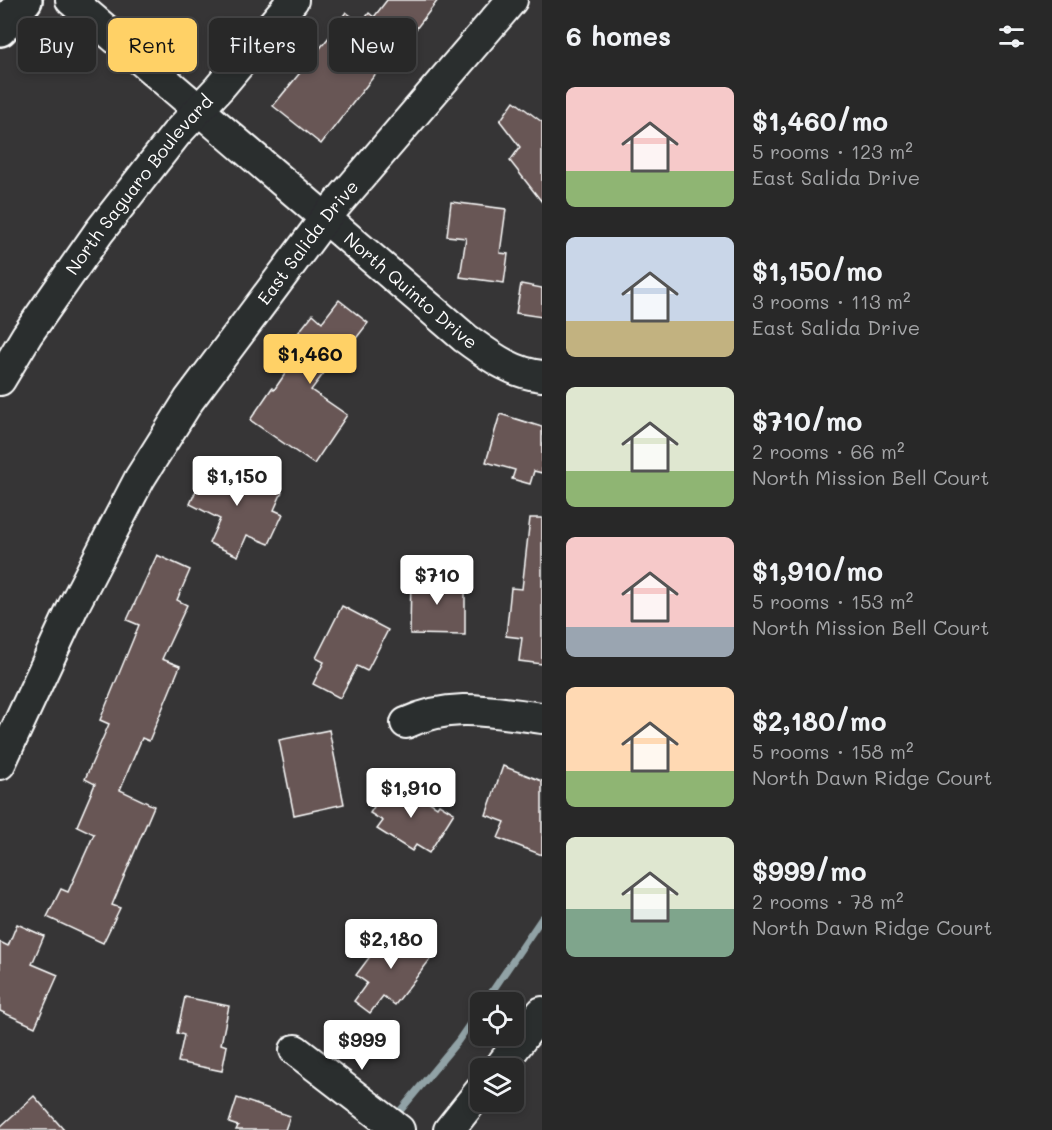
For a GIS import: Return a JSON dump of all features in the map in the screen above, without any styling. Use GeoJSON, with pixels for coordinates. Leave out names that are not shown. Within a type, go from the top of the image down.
{"type":"FeatureCollection","features":[{"type":"Feature","properties":{"kind":"main road"},"geometry":{"type":"LineString","coordinates":[[0,29],[25,0]]}},
{"type":"Feature","properties":{"kind":"street","name":"North Quinto Drive"},"geometry":{"type":"LineString","coordinates":[[71,0],[465,338],[500,363],[530,374],[542,375]]}},
{"type":"Feature","properties":{"kind":"street","name":"North Saguaro Boulevard"},"geometry":{"type":"LineString","coordinates":[[0,380],[27,335],[99,232],[176,134],[293,0]]}},
{"type":"Feature","properties":{"kind":"street","name":"East Salida Drive"},"geometry":{"type":"LineString","coordinates":[[0,764],[74,607],[140,478],[189,400],[326,217],[513,0]]}},
{"type":"Feature","properties":{"kind":"street"},"geometry":{"type":"LineString","coordinates":[[406,723],[444,710],[473,710],[542,718]]}},
{"type":"Feature","properties":{"kind":"street"},"geometry":{"type":"LineString","coordinates":[[506,1058],[542,1012]]}},
{"type":"Feature","properties":{"kind":"street"},"geometry":{"type":"LineString","coordinates":[[295,1050],[399,1130]]}},
{"type":"Feature","properties":{"kind":"street"},"geometry":{"type":"LineString","coordinates":[[449,1130],[470,1104]]}},
{"type":"Feature","properties":{"kind":"building"},"geometry":{"type":"Polygon","coordinates":[[[387,0],[438,0],[416,29],[416,18],[365,18],[369,13],[374,17],[387,0]]]}},
{"type":"Feature","properties":{"kind":"building"},"geometry":{"type":"Polygon","coordinates":[[[346,12],[354,18],[342,18],[346,12]]]}},
{"type":"Feature","properties":{"kind":"building"},"geometry":{"type":"Polygon","coordinates":[[[329,37],[329,72],[377,72],[321,144],[273,106],[301,72],[317,72],[317,52],[329,37]]]}},
{"type":"Feature","properties":{"kind":"building"},"geometry":{"type":"Polygon","coordinates":[[[514,101],[542,122],[542,202],[510,161],[520,147],[500,121],[514,101]]]}},
{"type":"Feature","properties":{"kind":"building"},"geometry":{"type":"Polygon","coordinates":[[[451,202],[506,209],[500,253],[508,254],[504,283],[460,277],[466,238],[447,236],[451,202]]]}},
{"type":"Feature","properties":{"kind":"building"},"geometry":{"type":"Polygon","coordinates":[[[521,284],[542,288],[542,317],[516,313],[521,284]]]}},
{"type":"Feature","properties":{"kind":"building"},"geometry":{"type":"Polygon","coordinates":[[[339,300],[368,323],[337,363],[333,361],[311,390],[347,415],[314,464],[250,420],[298,355],[287,347],[313,314],[322,322],[339,300]]]}},
{"type":"Feature","properties":{"kind":"building"},"geometry":{"type":"Polygon","coordinates":[[[500,414],[542,427],[542,473],[534,471],[530,484],[512,479],[515,470],[486,462],[500,414]]]}},
{"type":"Feature","properties":{"kind":"building"},"geometry":{"type":"Polygon","coordinates":[[[210,459],[282,492],[274,510],[283,514],[269,544],[247,535],[238,556],[209,543],[220,519],[190,504],[210,459]]]}},
{"type":"Feature","properties":{"kind":"building"},"geometry":{"type":"Polygon","coordinates":[[[530,518],[542,518],[542,664],[519,661],[522,638],[506,636],[511,588],[522,589],[530,518]]]}},
{"type":"Feature","properties":{"kind":"building"},"geometry":{"type":"Polygon","coordinates":[[[157,555],[190,570],[177,600],[187,605],[162,659],[180,666],[149,741],[142,738],[120,790],[154,806],[112,905],[120,908],[103,943],[47,917],[61,889],[68,892],[94,834],[77,826],[95,784],[85,779],[109,724],[100,720],[139,625],[127,620],[157,555]]]}},
{"type":"Feature","properties":{"kind":"building"},"geometry":{"type":"Polygon","coordinates":[[[411,574],[451,574],[452,586],[465,586],[465,635],[410,634],[411,574]]]}},
{"type":"Feature","properties":{"kind":"building"},"geometry":{"type":"Polygon","coordinates":[[[342,606],[388,630],[367,671],[357,666],[340,698],[313,684],[324,662],[316,658],[342,606]]]}},
{"type":"Feature","properties":{"kind":"building"},"geometry":{"type":"Polygon","coordinates":[[[329,730],[344,804],[294,815],[279,740],[329,730]]]}},
{"type":"Feature","properties":{"kind":"building"},"geometry":{"type":"Polygon","coordinates":[[[503,766],[542,781],[542,855],[498,838],[505,822],[486,815],[503,766]]]}},
{"type":"Feature","properties":{"kind":"building"},"geometry":{"type":"Polygon","coordinates":[[[387,786],[406,798],[411,790],[437,807],[439,804],[454,813],[429,853],[416,845],[412,851],[377,829],[383,821],[370,813],[387,786]]]}},
{"type":"Feature","properties":{"kind":"building"},"geometry":{"type":"Polygon","coordinates":[[[17,924],[44,936],[32,964],[58,975],[35,1027],[0,1011],[0,942],[8,946],[17,924]]]}},
{"type":"Feature","properties":{"kind":"building"},"geometry":{"type":"Polygon","coordinates":[[[392,927],[432,957],[395,1005],[383,996],[370,1013],[354,1001],[367,983],[356,975],[392,927]]]}},
{"type":"Feature","properties":{"kind":"building"},"geometry":{"type":"Polygon","coordinates":[[[185,997],[229,1006],[221,1044],[227,1046],[222,1071],[178,1062],[184,1035],[177,1033],[185,997]]]}},
{"type":"Feature","properties":{"kind":"building"},"geometry":{"type":"Polygon","coordinates":[[[34,1096],[64,1130],[0,1130],[0,1127],[34,1096]]]}},
{"type":"Feature","properties":{"kind":"building"},"geometry":{"type":"Polygon","coordinates":[[[237,1098],[290,1116],[285,1130],[236,1130],[238,1126],[229,1123],[237,1098]]]}},
{"type":"Feature","properties":{"kind":"waterway"},"geometry":{"type":"LineString","coordinates":[[492,992],[542,918]]}},
{"type":"Feature","properties":{"kind":"waterway"},"geometry":{"type":"LineString","coordinates":[[395,1117],[470,1024]]}}]}
